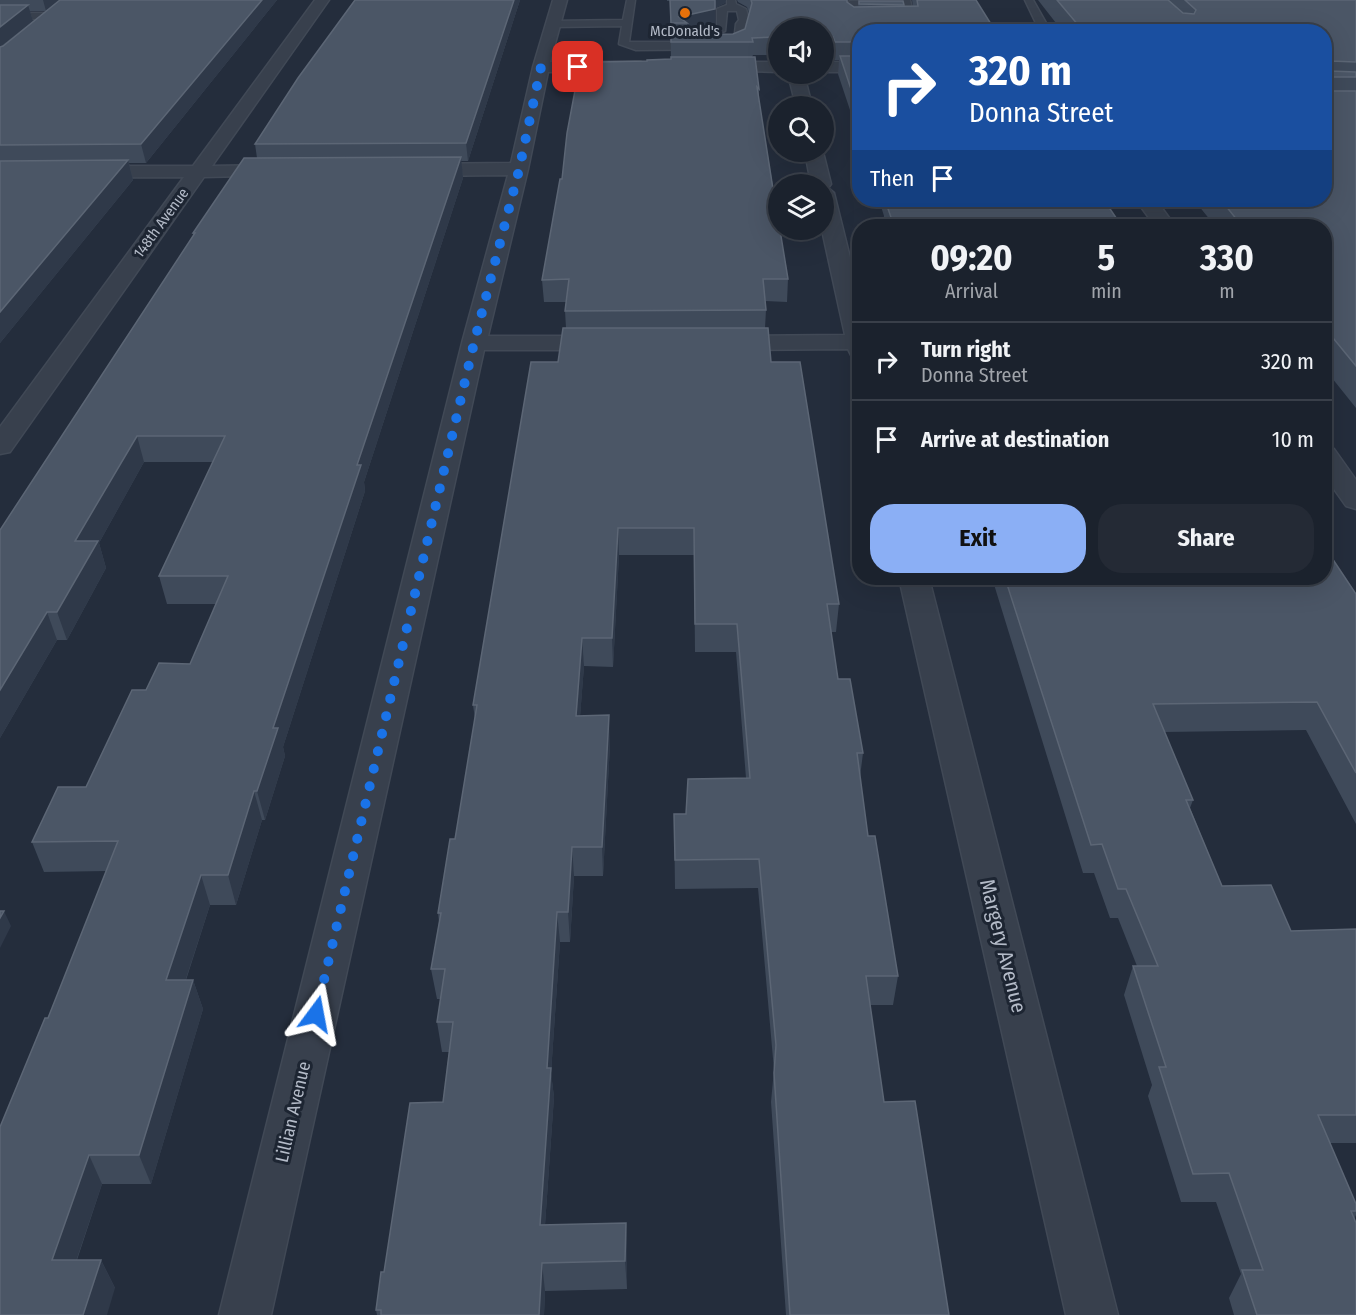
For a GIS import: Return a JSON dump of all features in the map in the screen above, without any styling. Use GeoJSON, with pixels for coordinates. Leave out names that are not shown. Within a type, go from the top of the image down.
{"type":"FeatureCollection","features":[{"type":"Feature","properties":{"kind":"street","name":"148th Avenue"},"geometry":{"type":"LineString","coordinates":[[0,446],[322,0]]}},
{"type":"Feature","properties":{"kind":"street"},"geometry":{"type":"LineString","coordinates":[[35,30],[66,5]]}},
{"type":"Feature","properties":{"kind":"street","name":"Lillian Avenue"},"geometry":{"type":"LineString","coordinates":[[245,1315],[474,343],[519,170],[541,67],[557,12]]}},
{"type":"Feature","properties":{"kind":"street"},"geometry":{"type":"LineString","coordinates":[[541,67],[657,67]]}},
{"type":"Feature","properties":{"kind":"street"},"geometry":{"type":"LineString","coordinates":[[691,67],[768,67]]}},
{"type":"Feature","properties":{"kind":"street"},"geometry":{"type":"LineString","coordinates":[[834,67],[852,67]]}},
{"type":"Feature","properties":{"kind":"street"},"geometry":{"type":"LineString","coordinates":[[396,170],[519,170]]}},
{"type":"Feature","properties":{"kind":"street"},"geometry":{"type":"LineString","coordinates":[[0,172],[301,171]]}},
{"type":"Feature","properties":{"kind":"street"},"geometry":{"type":"LineString","coordinates":[[834,237],[852,316]]}},
{"type":"Feature","properties":{"kind":"street"},"geometry":{"type":"LineString","coordinates":[[474,343],[629,343]]}},
{"type":"Feature","properties":{"kind":"street"},"geometry":{"type":"LineString","coordinates":[[701,343],[852,346]]}},
{"type":"Feature","properties":{"kind":"street"},"geometry":{"type":"LineString","coordinates":[[1332,466],[1356,500]]}},
{"type":"Feature","properties":{"kind":"street","name":"Margery Avenue"},"geometry":{"type":"LineString","coordinates":[[916,585],[1092,1315]]}},
{"type":"Feature","properties":{"kind":"lane"},"geometry":{"type":"LineString","coordinates":[[625,37],[705,40],[720,34],[722,9],[732,3],[741,9],[744,20],[741,24],[739,44],[733,46],[636,47],[624,44],[625,37],[627,23],[631,0]]}},
{"type":"Feature","properties":{"kind":"lane"},"geometry":{"type":"LineString","coordinates":[[1029,0],[1040,24]]}},
{"type":"Feature","properties":{"kind":"lane"},"geometry":{"type":"LineString","coordinates":[[877,19],[853,18],[850,4],[906,2],[912,19],[888,19]]}},
{"type":"Feature","properties":{"kind":"lane"},"geometry":{"type":"LineString","coordinates":[[557,12],[627,23]]}},
{"type":"Feature","properties":{"kind":"lane"},"geometry":{"type":"LineString","coordinates":[[0,16],[53,16]]}},
{"type":"Feature","properties":{"kind":"lane"},"geometry":{"type":"LineString","coordinates":[[670,35],[704,35],[722,28]]}},
{"type":"Feature","properties":{"kind":"lane"},"geometry":{"type":"LineString","coordinates":[[625,37],[637,34]]}},
{"type":"Feature","properties":{"kind":"building"},"geometry":{"type":"Polygon","coordinates":[[[60,0],[262,0],[141,144],[0,145],[0,47],[60,0]]]}},
{"type":"Feature","properties":{"kind":"building"},"geometry":{"type":"Polygon","coordinates":[[[355,0],[514,0],[466,143],[255,144],[298,78],[355,0]]]}},
{"type":"Feature","properties":{"kind":"building"},"geometry":{"type":"Polygon","coordinates":[[[670,0],[715,0],[715,9],[679,17],[687,23],[671,23],[670,0]]]}},
{"type":"Feature","properties":{"kind":"building"},"geometry":{"type":"Polygon","coordinates":[[[751,0],[847,0],[854,7],[918,6],[917,0],[976,0],[991,24],[852,24],[852,42],[835,42],[834,18],[768,18],[768,37],[752,38],[753,42],[671,42],[671,35],[733,34],[745,29],[751,0]]]}},
{"type":"Feature","properties":{"kind":"building"},"geometry":{"type":"Polygon","coordinates":[[[1057,0],[1168,0],[1183,13],[1194,14],[1196,10],[1185,0],[1356,0],[1356,62],[1332,61],[1332,24],[1077,24],[1057,0]]]}},
{"type":"Feature","properties":{"kind":"building"},"geometry":{"type":"Polygon","coordinates":[[[859,1],[903,1],[904,5],[859,4],[859,1]]]}},
{"type":"Feature","properties":{"kind":"building"},"geometry":{"type":"Polygon","coordinates":[[[0,5],[28,5],[0,27],[0,5]]]}},
{"type":"Feature","properties":{"kind":"building"},"geometry":{"type":"Polygon","coordinates":[[[840,56],[852,56],[852,92],[840,56]]]}},
{"type":"Feature","properties":{"kind":"building"},"geometry":{"type":"Polygon","coordinates":[[[671,57],[755,57],[759,89],[757,87],[771,174],[768,174],[768,240],[782,240],[788,279],[763,279],[766,310],[565,311],[569,279],[542,280],[560,179],[562,179],[567,133],[579,69],[598,69],[598,62],[671,59],[671,57]]]}},
{"type":"Feature","properties":{"kind":"building"},"geometry":{"type":"Polygon","coordinates":[[[1332,71],[1356,72],[1356,77],[1332,77],[1332,71]]]}},
{"type":"Feature","properties":{"kind":"building"},"geometry":{"type":"Polygon","coordinates":[[[1332,91],[1356,91],[1356,366],[1332,337],[1332,219],[1236,219],[1227,207],[1332,207],[1332,91]]]}},
{"type":"Feature","properties":{"kind":"building"},"geometry":{"type":"Polygon","coordinates":[[[461,157],[357,465],[361,465],[273,728],[278,728],[257,791],[254,791],[228,875],[201,875],[166,980],[193,980],[139,1155],[89,1155],[52,1260],[101,1260],[83,1315],[0,1315],[0,1127],[45,1018],[48,1018],[118,841],[32,842],[58,787],[86,787],[132,690],[146,690],[159,663],[190,664],[228,576],[159,576],[225,436],[137,436],[75,541],[98,541],[57,612],[47,612],[0,690],[0,530],[244,158],[461,157]]]}},
{"type":"Feature","properties":{"kind":"building"},"geometry":{"type":"Polygon","coordinates":[[[128,160],[0,312],[0,161],[128,160]]]}},
{"type":"Feature","properties":{"kind":"building"},"geometry":{"type":"Polygon","coordinates":[[[887,207],[1109,207],[1117,219],[892,219],[887,207]]]}},
{"type":"Feature","properties":{"kind":"building"},"geometry":{"type":"Polygon","coordinates":[[[563,328],[768,328],[771,362],[800,362],[839,604],[827,604],[838,679],[850,679],[863,753],[857,753],[868,836],[875,836],[898,976],[866,976],[884,1102],[915,1101],[949,1315],[790,1315],[774,1073],[776,1045],[759,859],[675,860],[674,814],[686,814],[688,779],[750,778],[737,624],[695,624],[694,528],[618,528],[612,638],[582,638],[576,716],[609,715],[602,847],[572,847],[568,912],[557,912],[547,1068],[551,1068],[540,1225],[626,1223],[625,1261],[542,1263],[539,1315],[381,1315],[381,1310],[376,1310],[410,1103],[443,1102],[453,1022],[437,1022],[445,969],[431,969],[441,913],[438,913],[450,839],[455,839],[477,705],[473,705],[531,362],[558,362],[563,328]]]}},
{"type":"Feature","properties":{"kind":"building"},"geometry":{"type":"Polygon","coordinates":[[[1332,558],[1356,594],[1356,773],[1317,702],[1153,704],[1193,800],[1186,800],[1222,886],[1271,885],[1291,931],[1356,929],[1356,1115],[1318,1115],[1356,1204],[1356,1211],[1351,1211],[1356,1223],[1356,1315],[1257,1315],[1242,1270],[1263,1270],[1229,1173],[1193,1174],[1159,1067],[1166,1067],[1133,966],[1158,966],[1126,889],[1118,889],[1102,844],[1091,845],[1007,585],[1332,585],[1332,558]]]}},
{"type":"Feature","properties":{"kind":"place","name":"McDonald's"},"geometry":{"type":"Point","coordinates":[685,13]}},
{"type":"Feature","properties":{"kind":"route"},"geometry":{"type":"LineString","coordinates":[[316,1014],[474,343],[519,170],[541,67],[578,67]]}}]}
